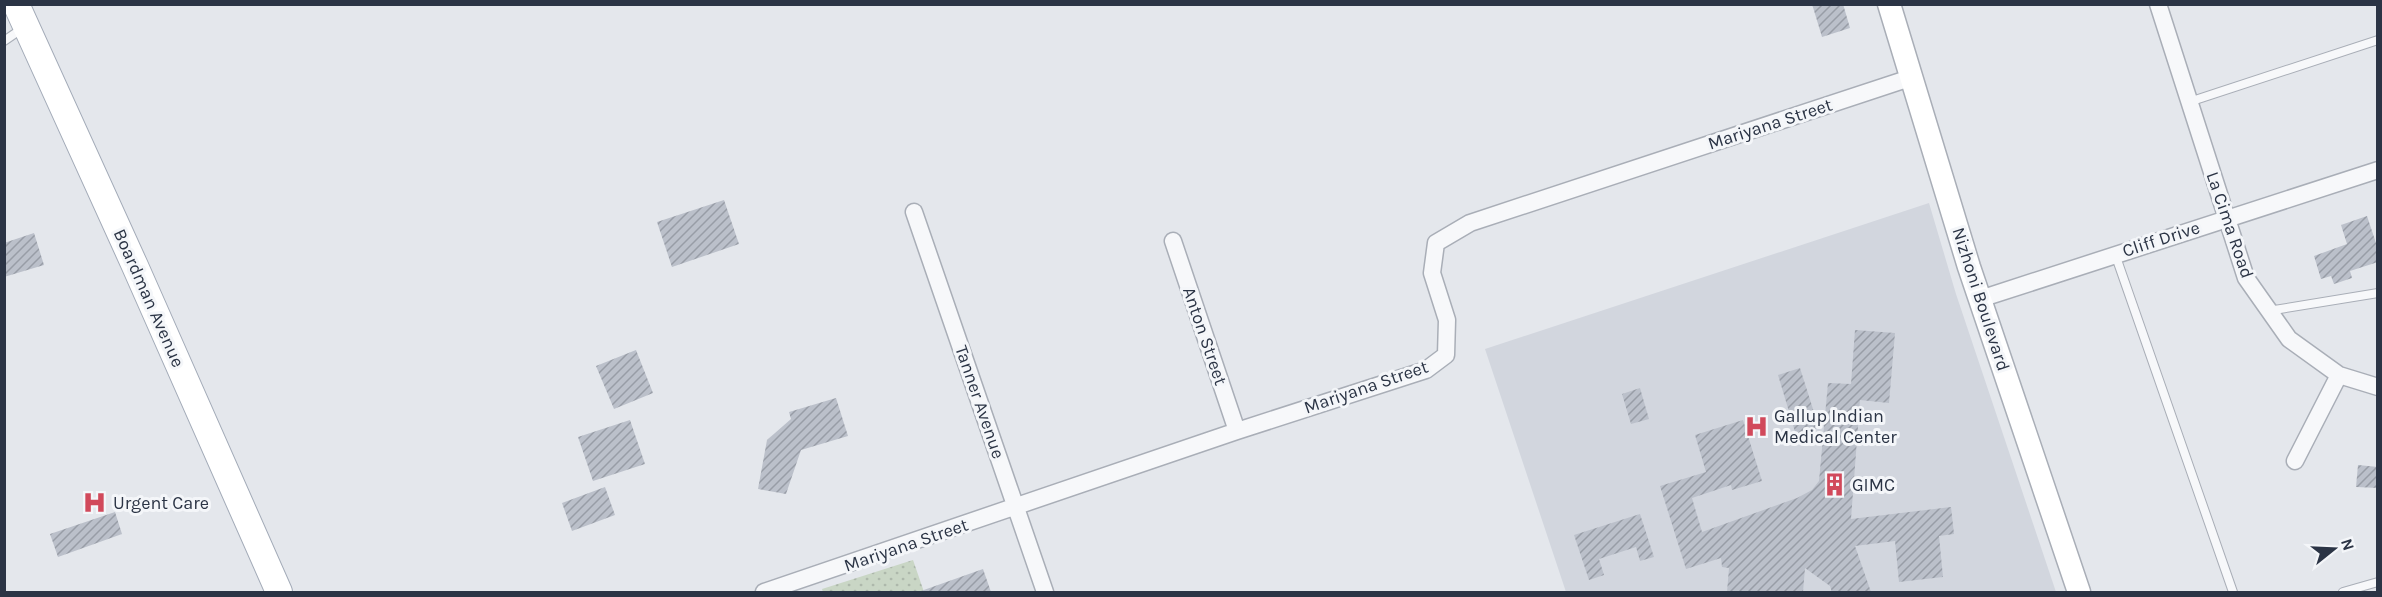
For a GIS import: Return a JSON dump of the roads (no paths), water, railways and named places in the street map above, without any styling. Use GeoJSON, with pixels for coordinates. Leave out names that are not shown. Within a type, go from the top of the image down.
{"type":"FeatureCollection","features":[{"type":"Feature","properties":{"kind":"main road","name":"Nizhoni Boulevard"},"geometry":{"type":"LineString","coordinates":[[1889,4],[1980,299],[2079,592]]}},
{"type":"Feature","properties":{"kind":"main road","name":"Boardman Avenue"},"geometry":{"type":"LineString","coordinates":[[21,15],[279,592]]}},
{"type":"Feature","properties":{"kind":"street","name":"La Cima Road"},"geometry":{"type":"LineString","coordinates":[[2158,4],[2246,279],[2289,339],[2339,375],[2378,387]]}},
{"type":"Feature","properties":{"kind":"street","name":"Mariyana Street"},"geometry":{"type":"LineString","coordinates":[[764,592],[1238,431],[1426,370],[1446,355],[1447,320],[1432,273],[1436,243],[1470,223],[1913,77]]}},
{"type":"Feature","properties":{"kind":"street","name":"Cliff Drive"},"geometry":{"type":"LineString","coordinates":[[1980,299],[2378,170]]}},
{"type":"Feature","properties":{"kind":"street","name":"Tanner Avenue"},"geometry":{"type":"LineString","coordinates":[[914,212],[1045,592]]}},
{"type":"Feature","properties":{"kind":"street","name":"Anton Street"},"geometry":{"type":"LineString","coordinates":[[1173,241],[1238,431]]}},
{"type":"Feature","properties":{"kind":"street"},"geometry":{"type":"LineString","coordinates":[[2295,461],[2339,375]]}},
{"type":"Feature","properties":{"kind":"lane"},"geometry":{"type":"LineString","coordinates":[[4,41],[21,15]]}},
{"type":"Feature","properties":{"kind":"lane"},"geometry":{"type":"LineString","coordinates":[[2189,102],[2378,40]]}},
{"type":"Feature","properties":{"kind":"lane"},"geometry":{"type":"LineString","coordinates":[[2115,254],[2233,592]]}},
{"type":"Feature","properties":{"kind":"lane"},"geometry":{"type":"LineString","coordinates":[[2268,311],[2378,293]]}},
{"type":"Feature","properties":{"kind":"lane"},"geometry":{"type":"LineString","coordinates":[[2343,592],[2378,582]]}},
{"type":"Feature","properties":{"kind":"place","name":"Gallup Indian Medical Center"},"geometry":{"type":"Point","coordinates":[1756,426]}},
{"type":"Feature","properties":{"kind":"place","name":"GIMC"},"geometry":{"type":"Point","coordinates":[1834,485]}},
{"type":"Feature","properties":{"kind":"place","name":"Urgent Care"},"geometry":{"type":"Point","coordinates":[95,503]}}]}
